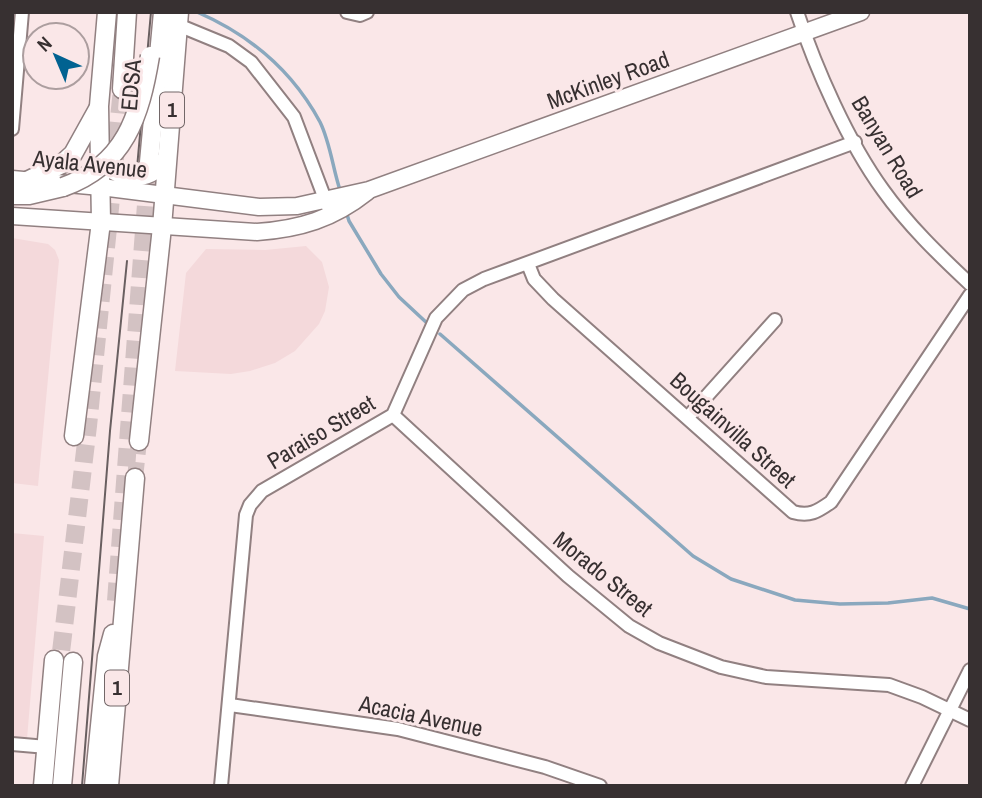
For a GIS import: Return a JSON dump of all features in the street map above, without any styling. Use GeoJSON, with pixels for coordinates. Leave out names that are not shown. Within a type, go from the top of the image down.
{"type":"FeatureCollection","features":[{"type":"Feature","properties":{"kind":"highway"},"geometry":{"type":"LineString","coordinates":[[74,436],[101,222],[99,106],[107,12]]}},
{"type":"Feature","properties":{"kind":"highway","name":"EDSA"},"geometry":{"type":"LineString","coordinates":[[122,89],[127,12]]}},
{"type":"Feature","properties":{"kind":"highway"},"geometry":{"type":"LineString","coordinates":[[12,195],[44,192],[80,181],[99,168],[121,144],[135,120],[145,87],[155,12]]}},
{"type":"Feature","properties":{"kind":"highway","name":"EDSA"},"geometry":{"type":"LineString","coordinates":[[149,162],[163,12]]}},
{"type":"Feature","properties":{"kind":"highway","name":"1"},"geometry":{"type":"LineString","coordinates":[[139,441],[162,227],[179,19]]}},
{"type":"Feature","properties":{"kind":"highway"},"geometry":{"type":"LineString","coordinates":[[21,180],[62,163],[73,154],[99,106]]}},
{"type":"Feature","properties":{"kind":"highway"},"geometry":{"type":"LineString","coordinates":[[101,157],[115,172],[136,177],[156,170],[169,153]]}},
{"type":"Feature","properties":{"kind":"highway","name":"1"},"geometry":{"type":"LineString","coordinates":[[109,786],[135,478]]}},
{"type":"Feature","properties":{"kind":"highway"},"geometry":{"type":"LineString","coordinates":[[94,786],[107,656],[125,590]]}},
{"type":"Feature","properties":{"kind":"highway"},"geometry":{"type":"LineString","coordinates":[[43,786],[54,660]]}},
{"type":"Feature","properties":{"kind":"highway"},"geometry":{"type":"LineString","coordinates":[[62,786],[73,662]]}},
{"type":"Feature","properties":{"kind":"main road","name":"McKinley Road"},"geometry":{"type":"LineString","coordinates":[[163,195],[259,207],[285,207],[369,190],[861,12]]}},
{"type":"Feature","properties":{"kind":"main road","name":"Ayala Avenue"},"geometry":{"type":"LineString","coordinates":[[21,180],[163,195]]}},
{"type":"Feature","properties":{"kind":"main road","name":"McKinley Road"},"geometry":{"type":"LineString","coordinates":[[162,227],[257,232],[293,227],[331,216],[369,190]]}},
{"type":"Feature","properties":{"kind":"main road"},"geometry":{"type":"LineString","coordinates":[[12,216],[162,227]]}},
{"type":"Feature","properties":{"kind":"street"},"geometry":{"type":"LineString","coordinates":[[12,130],[22,12]]}},
{"type":"Feature","properties":{"kind":"street"},"geometry":{"type":"LineString","coordinates":[[347,12],[360,15],[367,12]]}},
{"type":"Feature","properties":{"kind":"street","name":"Banyan Road"},"geometry":{"type":"LineString","coordinates":[[797,12],[813,59],[882,189],[928,244],[970,284]]}},
{"type":"Feature","properties":{"kind":"street"},"geometry":{"type":"LineString","coordinates":[[179,19],[229,46],[251,62],[294,117],[331,216]]}},
{"type":"Feature","properties":{"kind":"street","name":"Paraiso Street"},"geometry":{"type":"LineString","coordinates":[[220,786],[230,705],[246,515],[250,505],[262,491],[393,415],[425,338],[444,307],[463,290],[484,279],[855,142]]}},
{"type":"Feature","properties":{"kind":"street","name":"Bougainvilla Street"},"geometry":{"type":"LineString","coordinates":[[528,264],[534,279],[553,299],[793,512],[802,515],[816,513],[831,502],[970,295]]}},
{"type":"Feature","properties":{"kind":"street"},"geometry":{"type":"LineString","coordinates":[[688,417],[775,320]]}},
{"type":"Feature","properties":{"kind":"street","name":"Morado Street"},"geometry":{"type":"LineString","coordinates":[[393,415],[568,576],[629,626],[659,643],[721,667],[766,677],[889,685],[970,720]]}},
{"type":"Feature","properties":{"kind":"street"},"geometry":{"type":"LineString","coordinates":[[912,786],[970,670]]}},
{"type":"Feature","properties":{"kind":"street","name":"Acacia Avenue"},"geometry":{"type":"LineString","coordinates":[[230,705],[398,729],[545,767],[600,786]]}},
{"type":"Feature","properties":{"kind":"street"},"geometry":{"type":"LineString","coordinates":[[12,744],[47,747]]}},
{"type":"Feature","properties":{"kind":"shaded area"},"geometry":{"type":"Polygon","coordinates":[[[12,238],[48,244],[55,250],[59,260],[38,486],[12,483],[12,238]]]}},
{"type":"Feature","properties":{"kind":"shaded area"},"geometry":{"type":"Polygon","coordinates":[[[306,246],[322,262],[329,287],[325,311],[319,324],[295,351],[275,363],[250,371],[231,374],[175,371],[186,273],[206,249],[265,250],[306,246]]]}},
{"type":"Feature","properties":{"kind":"shaded area"},"geometry":{"type":"Polygon","coordinates":[[[12,533],[44,536],[27,739],[12,738],[12,533]]]}},
{"type":"Feature","properties":{"kind":"waterway"},"geometry":{"type":"LineString","coordinates":[[197,12],[252,43],[283,70],[296,86],[320,122],[340,190]]}},
{"type":"Feature","properties":{"kind":"waterway"},"geometry":{"type":"LineString","coordinates":[[346,211],[349,221],[381,274],[399,297],[428,324]]}},
{"type":"Feature","properties":{"kind":"waterway"},"geometry":{"type":"LineString","coordinates":[[440,334],[693,556],[731,579],[795,600],[840,604],[888,603],[932,598],[970,609]]}},
{"type":"Feature","properties":{"kind":"tunnel"},"geometry":{"type":"LineString","coordinates":[[58,677],[88,426],[122,89]]}},
{"type":"Feature","properties":{"kind":"tunnel"},"geometry":{"type":"LineString","coordinates":[[116,601],[148,178]]}},
{"type":"Feature","properties":{"kind":"tunnel"},"geometry":{"type":"LineString","coordinates":[[135,478],[139,441]]}},
{"type":"Feature","properties":{"kind":"tram line"},"geometry":{"type":"LineString","coordinates":[[137,168],[151,12]]}},
{"type":"Feature","properties":{"kind":"tram line"},"geometry":{"type":"LineString","coordinates":[[82,786],[110,431],[127,261]]}}]}
